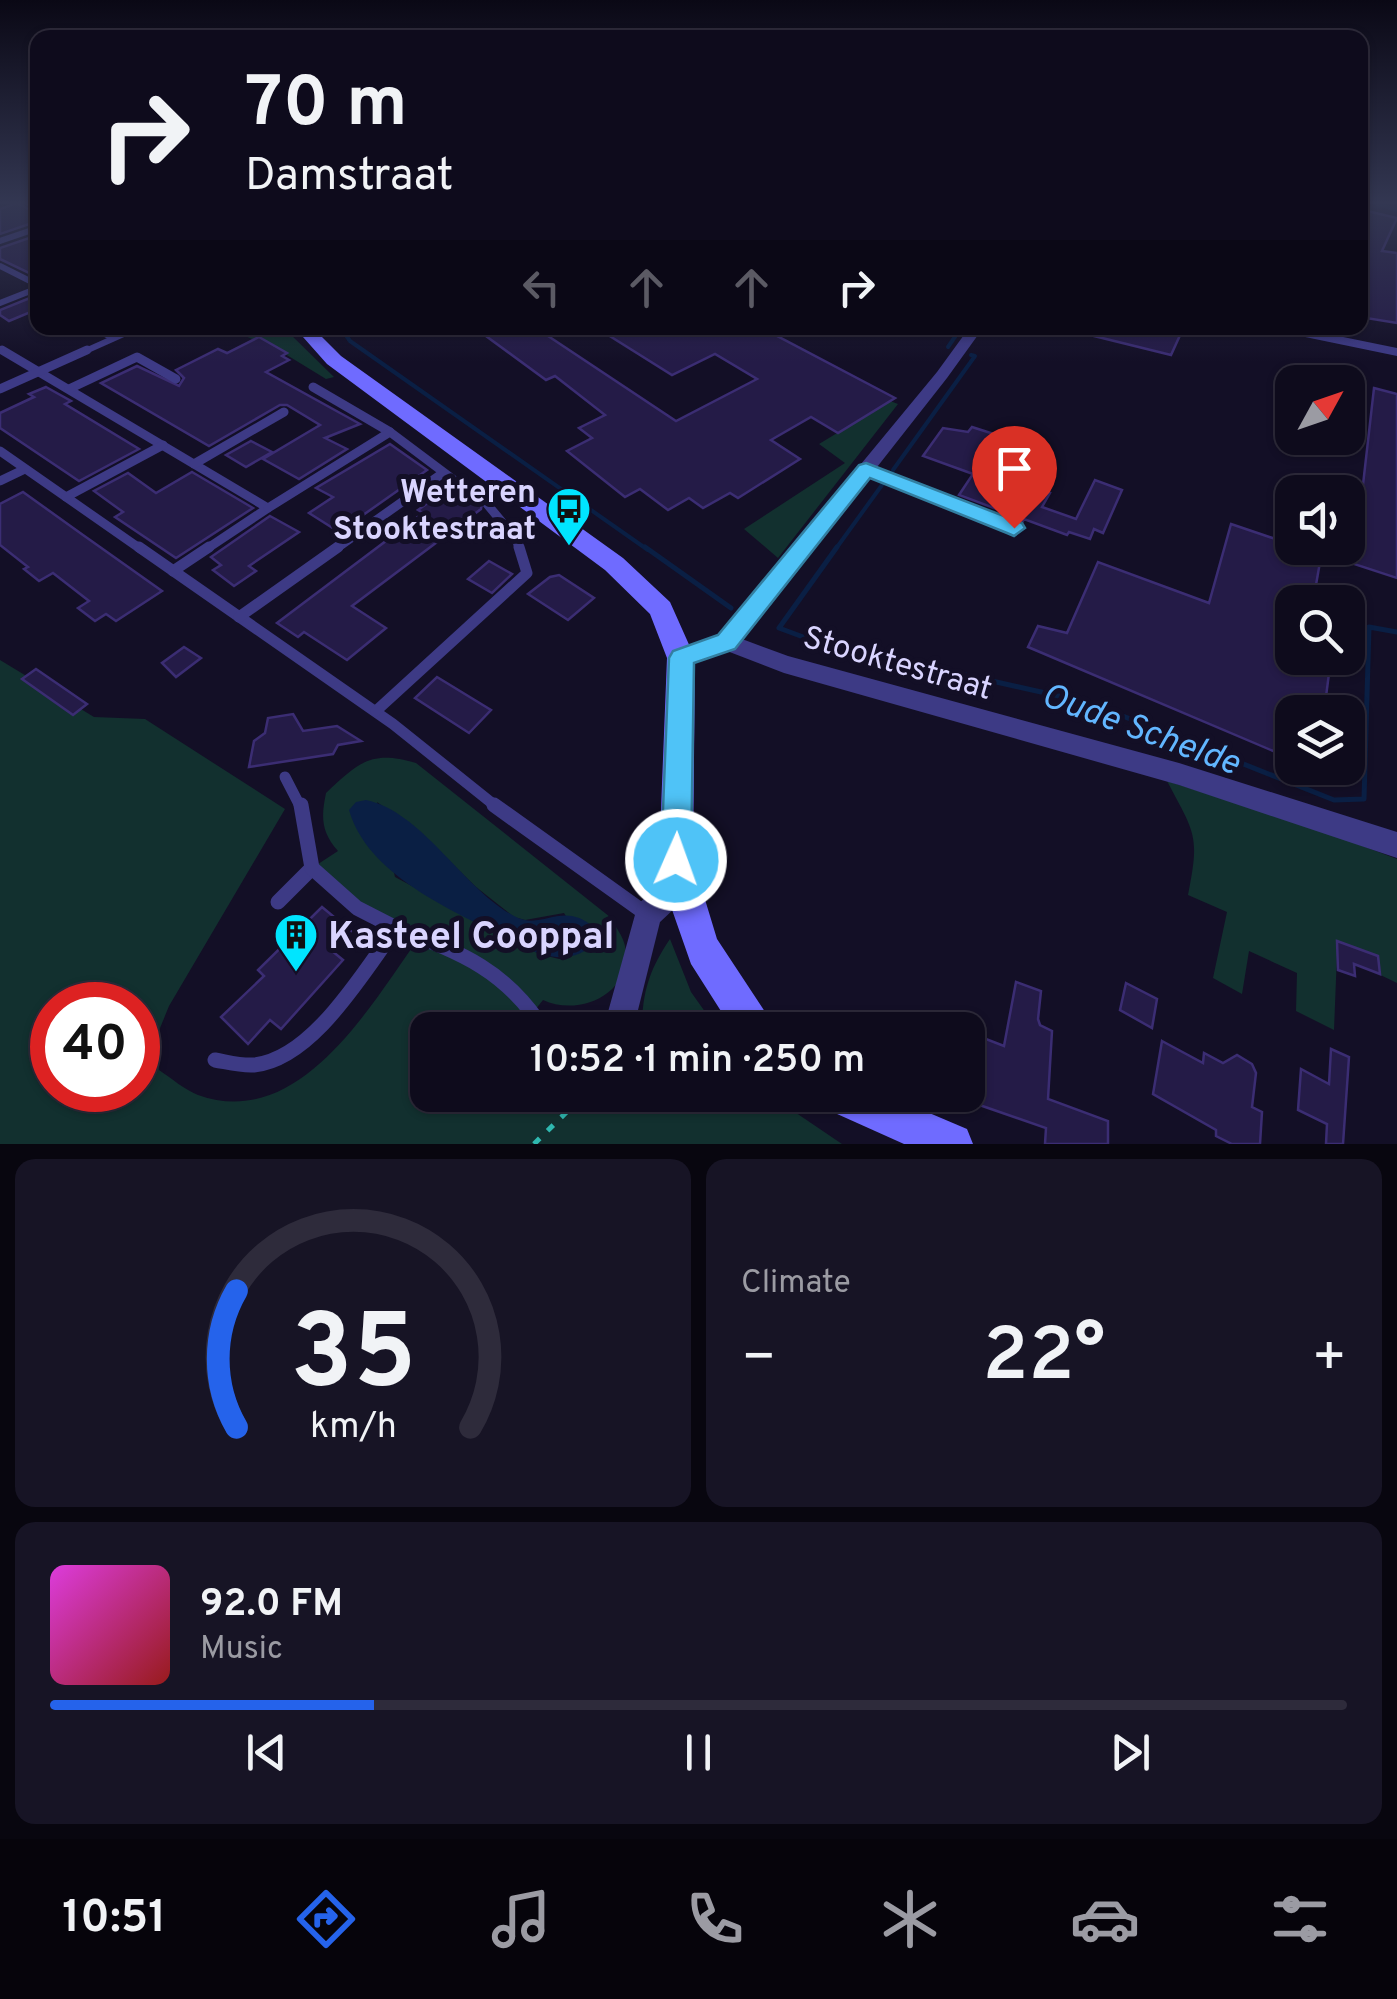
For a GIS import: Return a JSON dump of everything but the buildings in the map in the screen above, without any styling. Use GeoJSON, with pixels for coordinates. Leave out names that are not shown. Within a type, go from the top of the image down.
{"type":"FeatureCollection","features":[{"type":"Feature","properties":{"kind":"street"},"geometry":{"type":"LineString","coordinates":[[311,335],[334,360],[634,580],[661,609],[682,658],[676,860],[680,885],[712,971],[744,1012]]}},
{"type":"Feature","properties":{"kind":"street"},"geometry":{"type":"LineString","coordinates":[[682,658],[726,642],[971,335]]}},
{"type":"Feature","properties":{"kind":"street"},"geometry":{"type":"LineString","coordinates":[[1315,335],[1397,352]]}},
{"type":"Feature","properties":{"kind":"street","name":"Stooktestraat"},"geometry":{"type":"LineString","coordinates":[[726,642],[784,664],[1197,780],[1397,846]]}},
{"type":"Feature","properties":{"kind":"street"},"geometry":{"type":"LineString","coordinates":[[623,1012],[648,914],[680,885]]}},
{"type":"Feature","properties":{"kind":"street"},"geometry":{"type":"LineString","coordinates":[[879,1112],[952,1144]]}},
{"type":"Feature","properties":{"kind":"lane"},"geometry":{"type":"LineString","coordinates":[[0,266],[30,282]]}},
{"type":"Feature","properties":{"kind":"lane"},"geometry":{"type":"LineString","coordinates":[[0,302],[30,290]]}},
{"type":"Feature","properties":{"kind":"lane"},"geometry":{"type":"LineString","coordinates":[[26,292],[30,294]]}},
{"type":"Feature","properties":{"kind":"lane"},"geometry":{"type":"LineString","coordinates":[[107,335],[113,338]]}},
{"type":"Feature","properties":{"kind":"lane"},"geometry":{"type":"LineString","coordinates":[[0,390],[120,335]]}},
{"type":"Feature","properties":{"kind":"lane"},"geometry":{"type":"LineString","coordinates":[[0,349],[268,508]]}},
{"type":"Feature","properties":{"kind":"lane"},"geometry":{"type":"LineString","coordinates":[[69,389],[137,358],[176,378]]}},
{"type":"Feature","properties":{"kind":"lane"},"geometry":{"type":"LineString","coordinates":[[313,386],[390,432],[462,486]]}},
{"type":"Feature","properties":{"kind":"lane"},"geometry":{"type":"LineString","coordinates":[[194,464],[284,412]]}},
{"type":"Feature","properties":{"kind":"lane"},"geometry":{"type":"LineString","coordinates":[[173,571],[390,432]]}},
{"type":"Feature","properties":{"kind":"lane"},"geometry":{"type":"LineString","coordinates":[[66,496],[163,445]]}},
{"type":"Feature","properties":{"kind":"lane"},"geometry":{"type":"LineString","coordinates":[[0,451],[376,712],[456,778],[648,914]]}},
{"type":"Feature","properties":{"kind":"lane"},"geometry":{"type":"LineString","coordinates":[[0,481],[25,468]]}},
{"type":"Feature","properties":{"kind":"lane"},"geometry":{"type":"LineString","coordinates":[[866,469],[1014,528]]}},
{"type":"Feature","properties":{"kind":"lane"},"geometry":{"type":"LineString","coordinates":[[240,617],[444,472]]}},
{"type":"Feature","properties":{"kind":"lane"},"geometry":{"type":"LineString","coordinates":[[376,712],[527,572],[516,538],[487,504]]}},
{"type":"Feature","properties":{"kind":"lane"},"geometry":{"type":"LineString","coordinates":[[284,777],[301,806],[312,868],[357,908],[490,966],[534,1012]]}},
{"type":"Feature","properties":{"kind":"lane"},"geometry":{"type":"LineString","coordinates":[[278,902],[312,868]]}},
{"type":"Feature","properties":{"kind":"lane"},"geometry":{"type":"LineString","coordinates":[[214,1060],[257,1065],[301,1044],[335,1012],[396,928]]}},
{"type":"Feature","properties":{"kind":"path"},"geometry":{"type":"LineString","coordinates":[[534,1144],[567,1112]]}},
{"type":"Feature","properties":{"kind":"green space"},"geometry":{"type":"Polygon","coordinates":[[[242,335],[291,335],[334,377],[326,379],[277,349],[242,335]]]}},
{"type":"Feature","properties":{"kind":"green space"},"geometry":{"type":"Polygon","coordinates":[[[890,401],[898,404],[778,558],[744,529],[845,463],[819,444],[890,401]]]}},
{"type":"Feature","properties":{"kind":"green space"},"geometry":{"type":"Polygon","coordinates":[[[0,660],[94,717],[145,719],[285,809],[169,1006],[160,1028],[160,982],[30,982],[30,1112],[160,1112],[160,1071],[198,1095],[235,1102],[269,1095],[300,1079],[329,1055],[379,996],[419,938],[396,927],[312,868],[338,851],[324,824],[326,793],[357,766],[388,758],[416,763],[610,917],[625,946],[626,963],[613,989],[587,1003],[557,1005],[543,1000],[533,1012],[410,1012],[410,1112],[795,1112],[842,1144],[0,1144],[0,660]],[[377,802],[395,877],[539,954],[559,959],[587,950],[564,913],[525,920],[514,917],[476,887],[426,838],[377,802]]]}},
{"type":"Feature","properties":{"kind":"green space"},"geometry":{"type":"Polygon","coordinates":[[[1167,781],[1307,825],[1397,859],[1397,983],[1337,954],[1334,1030],[1296,1011],[1297,973],[1249,951],[1242,994],[1213,978],[1227,912],[1188,895],[1194,859],[1192,835],[1167,781]]]}},
{"type":"Feature","properties":{"kind":"green space"},"geometry":{"type":"Polygon","coordinates":[[[670,939],[691,992],[705,1012],[643,1012],[648,982],[670,939]]]}},
{"type":"Feature","properties":{"kind":"water"},"geometry":{"type":"Polygon","coordinates":[[[366,800],[406,819],[477,888],[514,916],[534,921],[572,916],[595,928],[594,942],[569,957],[539,954],[428,897],[379,859],[361,836],[349,810],[356,802],[366,800]]]}},
{"type":"Feature","properties":{"kind":"waterway","name":"Oude Schelde"},"geometry":{"type":"LineString","coordinates":[[346,335],[648,550]]}},
{"type":"Feature","properties":{"kind":"waterway"},"geometry":{"type":"LineString","coordinates":[[948,347],[956,335]]}},
{"type":"Feature","properties":{"kind":"waterway"},"geometry":{"type":"LineString","coordinates":[[893,470],[975,356],[971,355]]}},
{"type":"Feature","properties":{"kind":"waterway"},"geometry":{"type":"LineString","coordinates":[[835,550],[882,485]]}},
{"type":"Feature","properties":{"kind":"waterway","name":"Oude Schelde"},"geometry":{"type":"LineString","coordinates":[[645,547],[731,608]]}},
{"type":"Feature","properties":{"kind":"waterway","name":"Oude Schelde"},"geometry":{"type":"LineString","coordinates":[[837,547],[779,628],[814,641],[1090,703],[1334,800],[1364,799],[1369,627],[1397,632]]}},
{"type":"Feature","properties":{"kind":"place","name":"Wetteren Stooktestraat"},"geometry":{"type":"Point","coordinates":[569,547]}},
{"type":"Feature","properties":{"kind":"place","name":"Kasteel Cooppal"},"geometry":{"type":"Point","coordinates":[296,973]}},
{"type":"Feature","properties":{"kind":"route"},"geometry":{"type":"LineString","coordinates":[[676,860],[682,658],[726,642],[866,469],[1014,528]]}}]}
